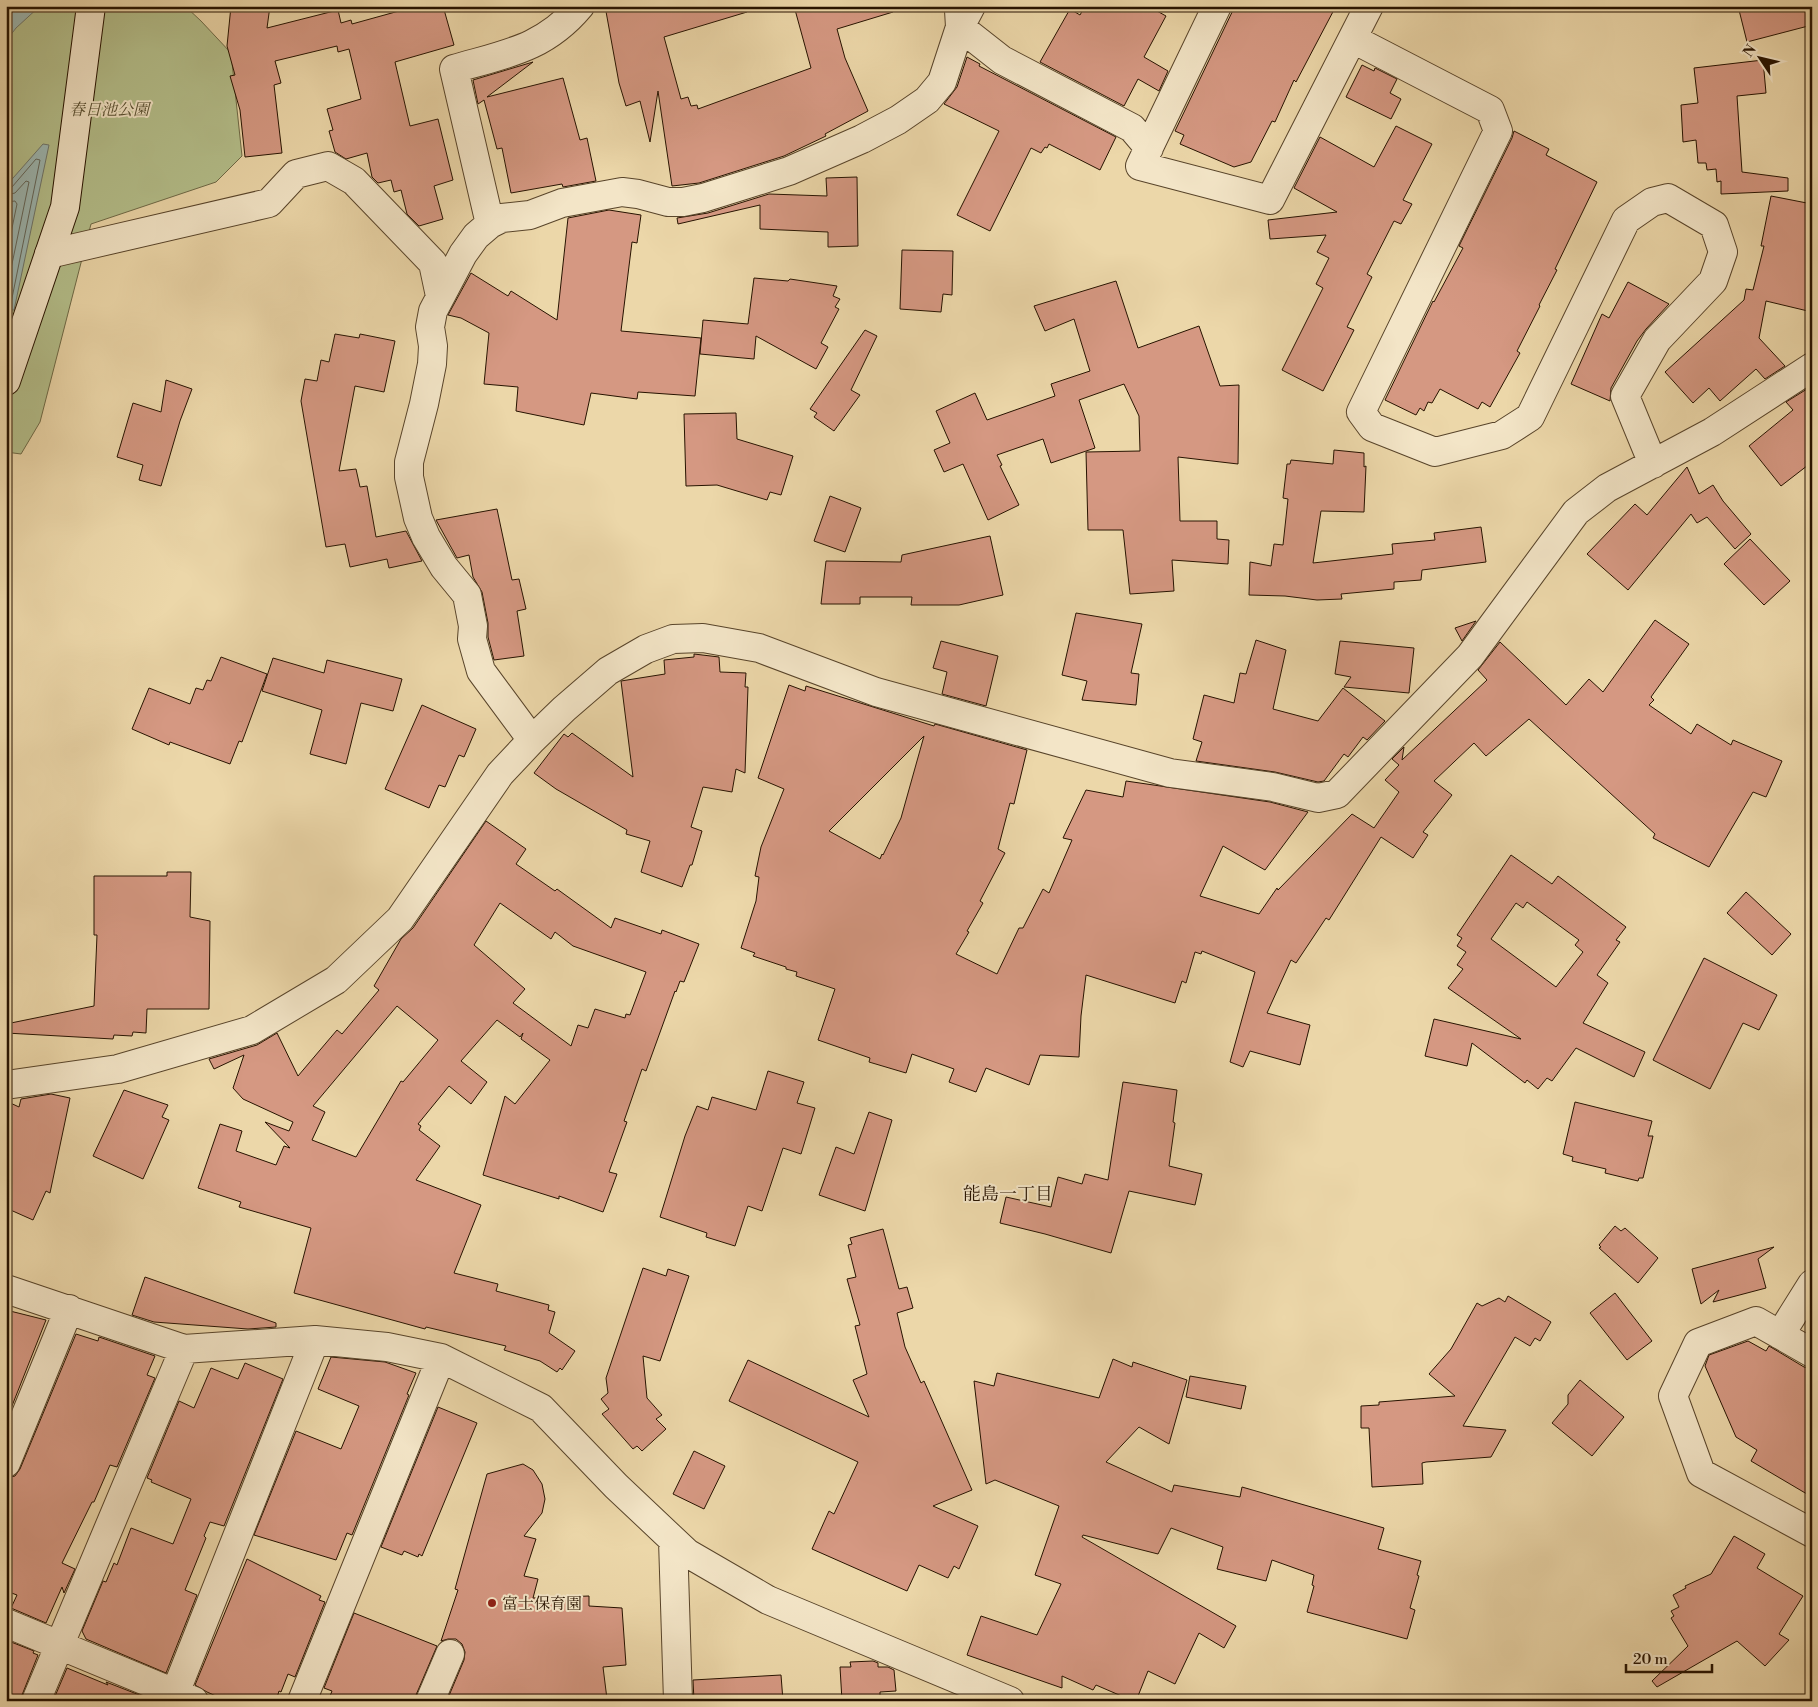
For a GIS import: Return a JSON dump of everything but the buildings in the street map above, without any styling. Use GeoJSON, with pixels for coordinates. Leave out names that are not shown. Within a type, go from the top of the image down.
{"type":"FeatureCollection","features":[{"type":"Feature","properties":{"kind":"street"},"geometry":{"type":"LineString","coordinates":[[6,381],[65,207],[91,6]]}},
{"type":"Feature","properties":{"kind":"street"},"geometry":{"type":"LineString","coordinates":[[490,224],[454,69],[529,47],[562,25],[580,6]]}},
{"type":"Feature","properties":{"kind":"street"},"geometry":{"type":"LineString","coordinates":[[1217,6],[1140,166],[1270,200],[1370,6]]}},
{"type":"Feature","properties":{"kind":"street"},"geometry":{"type":"LineString","coordinates":[[532,740],[480,671],[472,639],[473,626],[467,595],[444,567],[426,537],[412,499],[409,462],[432,364],[433,346],[430,327],[440,296],[463,254],[476,236],[490,224],[502,218],[530,215],[562,203],[622,192],[668,202],[683,202],[703,198],[789,171],[862,139],[898,120],[927,100],[942,82],[963,13]]}},
{"type":"Feature","properties":{"kind":"street"},"geometry":{"type":"LineString","coordinates":[[963,13],[1002,60],[1132,128],[1149,148]]}},
{"type":"Feature","properties":{"kind":"street"},"geometry":{"type":"LineString","coordinates":[[1353,39],[1490,110],[1498,131],[1361,412],[1372,427],[1435,452],[1502,435],[1530,417],[1626,220],[1652,202],[1668,198],[1714,225],[1723,252],[1713,281],[1657,340],[1625,396],[1653,464]]}},
{"type":"Feature","properties":{"kind":"street"},"geometry":{"type":"LineString","coordinates":[[49,254],[269,203],[296,174],[328,166],[354,180],[433,263],[440,296]]}},
{"type":"Feature","properties":{"kind":"street"},"geometry":{"type":"LineString","coordinates":[[6,1085],[118,1069],[252,1030],[336,980],[400,919],[500,774],[532,740],[608,671],[646,649],[673,639],[703,638],[759,648],[876,692],[1170,773],[1273,787],[1318,798],[1337,794],[1470,656],[1576,512],[1607,488],[1712,432],[1812,367]]}},
{"type":"Feature","properties":{"kind":"street"},"geometry":{"type":"LineString","coordinates":[[1780,1335],[1812,1284]]}},
{"type":"Feature","properties":{"kind":"street"},"geometry":{"type":"LineString","coordinates":[[6,1289],[184,1349],[315,1340],[387,1347],[441,1358],[541,1408],[616,1486],[687,1553],[768,1600],[1005,1700]]}},
{"type":"Feature","properties":{"kind":"street"},"geometry":{"type":"LineString","coordinates":[[6,1463],[69,1310]]}},
{"type":"Feature","properties":{"kind":"street"},"geometry":{"type":"LineString","coordinates":[[1812,1353],[1756,1322],[1698,1343],[1672,1396],[1701,1473],[1812,1533]]}},
{"type":"Feature","properties":{"kind":"street"},"geometry":{"type":"LineString","coordinates":[[6,1624],[181,1698],[315,1340]]}},
{"type":"Feature","properties":{"kind":"street"},"geometry":{"type":"LineString","coordinates":[[36,1701],[184,1349]]}},
{"type":"Feature","properties":{"kind":"street"},"geometry":{"type":"LineString","coordinates":[[302,1701],[441,1358]]}},
{"type":"Feature","properties":{"kind":"street"},"geometry":{"type":"LineString","coordinates":[[673,1540],[678,1701]]}},
{"type":"Feature","properties":{"kind":"street"},"geometry":{"type":"LineString","coordinates":[[430,1701],[450,1654]]}},
{"type":"Feature","properties":{"kind":"green space","name":"春日池公園"},"geometry":{"type":"Polygon","coordinates":[[[6,6],[185,6],[231,53],[242,156],[216,182],[91,224],[40,422],[21,454],[6,452],[6,6]]]}},
{"type":"Feature","properties":{"kind":"water"},"geometry":{"type":"Polygon","coordinates":[[[6,6],[40,6],[16,28],[6,41],[6,6]]]}},
{"type":"Feature","properties":{"kind":"water"},"geometry":{"type":"Polygon","coordinates":[[[43,144],[49,145],[14,310],[6,310],[6,186],[43,144]]]}},
{"type":"Feature","properties":{"kind":"place","name":"富士保育園"},"geometry":{"type":"Point","coordinates":[492,1603]}},
{"type":"Feature","properties":{"kind":"district","name":"能島一丁目"},"geometry":{"type":"Point","coordinates":[1008,1194]}}]}
